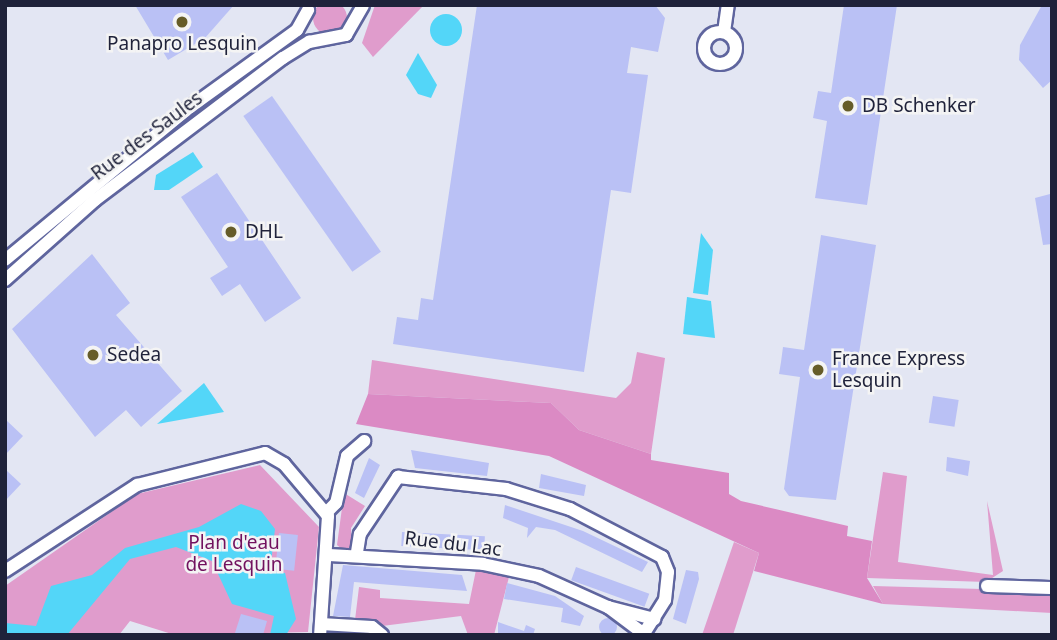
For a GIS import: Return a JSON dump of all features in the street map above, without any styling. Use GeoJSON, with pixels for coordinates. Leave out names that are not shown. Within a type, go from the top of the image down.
{"type":"FeatureCollection","features":[{"type":"Feature","properties":{"kind":"street","name":"Rue des Saules"},"geometry":{"type":"LineString","coordinates":[[5,280],[197,122],[302,45],[346,35],[354,11],[363,5]]}},
{"type":"Feature","properties":{"kind":"street"},"geometry":{"type":"LineString","coordinates":[[724,32],[727,5]]}},
{"type":"Feature","properties":{"kind":"street","name":"Rue des Saules"},"geometry":{"type":"LineString","coordinates":[[308,8],[309,26],[323,39]]}},
{"type":"Feature","properties":{"kind":"street","name":"Rue des Saules"},"geometry":{"type":"LineString","coordinates":[[5,260],[180,115],[296,30],[308,8]]}},
{"type":"Feature","properties":{"kind":"street"},"geometry":{"type":"LineString","coordinates":[[364,442],[346,457],[337,496],[326,513],[329,555],[320,629],[372,627],[382,635]]}},
{"type":"Feature","properties":{"kind":"street"},"geometry":{"type":"LineString","coordinates":[[5,571],[128,489],[260,453],[278,458],[326,513]]}},
{"type":"Feature","properties":{"kind":"street"},"geometry":{"type":"LineString","coordinates":[[357,552],[360,534],[398,477],[506,489],[570,509],[653,549],[668,572],[654,620]]}},
{"type":"Feature","properties":{"kind":"street","name":"Rue du Lac"},"geometry":{"type":"LineString","coordinates":[[329,555],[357,552],[490,565],[539,576],[608,607],[654,620],[643,634],[608,607]]}},
{"type":"Feature","properties":{"kind":"street"},"geometry":{"type":"LineString","coordinates":[[987,586],[1052,588]]}},
{"type":"Feature","properties":{"kind":"green space"},"geometry":{"type":"Polygon","coordinates":[[[330,1],[342,6],[347,18],[342,30],[330,35],[318,30],[313,18],[318,6],[330,1]]]}},
{"type":"Feature","properties":{"kind":"green space"},"geometry":{"type":"Polygon","coordinates":[[[375,5],[424,5],[373,57],[362,43],[375,5]]]}},
{"type":"Feature","properties":{"kind":"green space"},"geometry":{"type":"Polygon","coordinates":[[[637,352],[665,358],[651,454],[579,430],[551,403],[368,394],[372,360],[616,398],[631,383],[637,352]]]}},
{"type":"Feature","properties":{"kind":"green space","name":"Plan d'eau de Lesquin"},"geometry":{"type":"Polygon","coordinates":[[[260,465],[319,527],[308,632],[175,635],[130,621],[119,635],[5,635],[5,586],[137,494],[260,465]]]}},
{"type":"Feature","properties":{"kind":"green space"},"geometry":{"type":"Polygon","coordinates":[[[883,472],[907,476],[898,562],[993,575],[987,501],[1003,571],[986,582],[867,578],[883,472]]]}},
{"type":"Feature","properties":{"kind":"green space"},"geometry":{"type":"Polygon","coordinates":[[[344,493],[365,506],[351,528],[352,547],[343,550],[337,545],[344,493]]]}},
{"type":"Feature","properties":{"kind":"green space"},"geometry":{"type":"Polygon","coordinates":[[[734,542],[759,553],[733,635],[702,635],[734,542]]]}},
{"type":"Feature","properties":{"kind":"green space"},"geometry":{"type":"Polygon","coordinates":[[[476,570],[509,577],[494,635],[468,635],[461,616],[382,626],[355,620],[359,587],[380,590],[380,598],[469,604],[476,570]]]}},
{"type":"Feature","properties":{"kind":"green space"},"geometry":{"type":"Polygon","coordinates":[[[873,586],[1052,591],[1052,613],[883,604],[873,586]]]}},
{"type":"Feature","properties":{"kind":"shaded area"},"geometry":{"type":"Polygon","coordinates":[[[368,394],[551,403],[579,430],[651,454],[651,460],[729,473],[729,494],[741,501],[848,526],[847,536],[872,541],[867,578],[883,604],[754,571],[759,553],[549,456],[356,424],[368,394]]]}},
{"type":"Feature","properties":{"kind":"water"},"geometry":{"type":"Polygon","coordinates":[[[446,14],[458,18],[462,30],[458,42],[446,46],[434,42],[430,30],[434,18],[446,14]]]}},
{"type":"Feature","properties":{"kind":"water"},"geometry":{"type":"Polygon","coordinates":[[[418,53],[437,85],[431,98],[418,94],[406,75],[418,53]]]}},
{"type":"Feature","properties":{"kind":"water"},"geometry":{"type":"Polygon","coordinates":[[[193,152],[203,167],[169,190],[154,190],[156,175],[193,152]]]}},
{"type":"Feature","properties":{"kind":"water"},"geometry":{"type":"Polygon","coordinates":[[[701,233],[713,250],[708,295],[693,293],[701,233]]]}},
{"type":"Feature","properties":{"kind":"water"},"geometry":{"type":"Polygon","coordinates":[[[687,297],[711,301],[715,338],[683,334],[687,297]]]}},
{"type":"Feature","properties":{"kind":"water"},"geometry":{"type":"Polygon","coordinates":[[[204,383],[224,412],[157,424],[204,383]]]}},
{"type":"Feature","properties":{"kind":"water"},"geometry":{"type":"Polygon","coordinates":[[[241,504],[261,511],[275,529],[270,571],[285,573],[296,619],[286,635],[270,635],[274,616],[232,604],[212,561],[176,547],[130,559],[67,635],[5,635],[5,623],[36,626],[51,586],[92,575],[125,548],[199,527],[241,504]]]}},
{"type":"Feature","properties":{"kind":"building","name":"Panapro Lesquin"},"geometry":{"type":"Polygon","coordinates":[[[135,5],[234,5],[205,38],[168,60],[135,5]]]}},
{"type":"Feature","properties":{"kind":"building"},"geometry":{"type":"Polygon","coordinates":[[[477,5],[655,5],[665,18],[658,52],[631,47],[627,73],[648,75],[631,193],[611,190],[584,372],[393,344],[397,317],[418,320],[421,298],[433,300],[477,5]]]}},
{"type":"Feature","properties":{"kind":"building","name":"DB Schenker"},"geometry":{"type":"Polygon","coordinates":[[[844,5],[897,5],[867,205],[815,198],[827,121],[813,118],[818,91],[831,93],[844,5]]]}},
{"type":"Feature","properties":{"kind":"building"},"geometry":{"type":"Polygon","coordinates":[[[1042,5],[1052,5],[1052,80],[1043,88],[1019,60],[1020,45],[1042,5]]]}},
{"type":"Feature","properties":{"kind":"building"},"geometry":{"type":"Polygon","coordinates":[[[272,96],[381,252],[352,272],[243,116],[272,96]]]}},
{"type":"Feature","properties":{"kind":"building","name":"DHL"},"geometry":{"type":"Polygon","coordinates":[[[217,173],[301,298],[265,322],[240,284],[222,296],[210,278],[228,267],[181,197],[217,173]]]}},
{"type":"Feature","properties":{"kind":"building"},"geometry":{"type":"Polygon","coordinates":[[[1050,194],[1052,244],[1043,245],[1035,198],[1050,194]]]}},
{"type":"Feature","properties":{"kind":"building","name":"France Express Lesquin"},"geometry":{"type":"Polygon","coordinates":[[[821,235],[876,245],[836,500],[789,496],[784,489],[800,377],[779,374],[783,347],[804,350],[821,235]]]}},
{"type":"Feature","properties":{"kind":"building","name":"Sedea"},"geometry":{"type":"Polygon","coordinates":[[[92,254],[130,303],[116,315],[182,391],[141,427],[126,410],[95,437],[12,329],[92,254]]]}},
{"type":"Feature","properties":{"kind":"building"},"geometry":{"type":"Polygon","coordinates":[[[933,396],[959,400],[954,427],[929,423],[933,396]]]}},
{"type":"Feature","properties":{"kind":"building"},"geometry":{"type":"Polygon","coordinates":[[[5,419],[23,436],[5,455],[5,419]]]}},
{"type":"Feature","properties":{"kind":"building"},"geometry":{"type":"Polygon","coordinates":[[[411,450],[489,463],[487,476],[415,468],[411,450]]]}},
{"type":"Feature","properties":{"kind":"building"},"geometry":{"type":"Polygon","coordinates":[[[947,457],[970,461],[968,476],[946,471],[947,457]]]}},
{"type":"Feature","properties":{"kind":"building"},"geometry":{"type":"Polygon","coordinates":[[[369,458],[380,465],[364,498],[355,493],[369,458]]]}},
{"type":"Feature","properties":{"kind":"building"},"geometry":{"type":"Polygon","coordinates":[[[5,469],[21,484],[5,501],[5,469]]]}},
{"type":"Feature","properties":{"kind":"building"},"geometry":{"type":"Polygon","coordinates":[[[541,474],[586,485],[584,496],[539,488],[541,474]]]}},
{"type":"Feature","properties":{"kind":"building"},"geometry":{"type":"Polygon","coordinates":[[[505,505],[583,531],[648,562],[642,572],[555,530],[536,527],[527,538],[528,528],[503,518],[505,505]]]}},
{"type":"Feature","properties":{"kind":"building"},"geometry":{"type":"Polygon","coordinates":[[[402,532],[485,536],[484,550],[401,546],[402,532]]]}},
{"type":"Feature","properties":{"kind":"building"},"geometry":{"type":"Polygon","coordinates":[[[279,533],[298,535],[294,571],[275,569],[279,533]]]}},
{"type":"Feature","properties":{"kind":"building"},"geometry":{"type":"Polygon","coordinates":[[[343,565],[462,575],[467,591],[354,582],[350,617],[333,616],[343,565]]]}},
{"type":"Feature","properties":{"kind":"building"},"geometry":{"type":"Polygon","coordinates":[[[576,567],[649,594],[645,607],[571,580],[576,567]]]}},
{"type":"Feature","properties":{"kind":"building"},"geometry":{"type":"Polygon","coordinates":[[[686,570],[698,572],[699,579],[686,624],[673,619],[686,570]]]}},
{"type":"Feature","properties":{"kind":"building"},"geometry":{"type":"Polygon","coordinates":[[[507,583],[555,596],[584,616],[580,626],[561,622],[563,608],[504,599],[507,583]]]}},
{"type":"Feature","properties":{"kind":"building"},"geometry":{"type":"Polygon","coordinates":[[[241,614],[267,621],[263,635],[235,633],[241,614]]]}},
{"type":"Feature","properties":{"kind":"building"},"geometry":{"type":"Polygon","coordinates":[[[608,618],[614,621],[617,627],[614,633],[608,636],[602,633],[599,627],[602,621],[608,618]]]}},
{"type":"Feature","properties":{"kind":"building"},"geometry":{"type":"Polygon","coordinates":[[[498,622],[524,631],[526,625],[535,629],[533,635],[498,635],[498,622]]]}},
{"type":"Feature","properties":{"kind":"place","name":"Panapro Lesquin"},"geometry":{"type":"Point","coordinates":[182,22]}},
{"type":"Feature","properties":{"kind":"place","name":"DB Schenker"},"geometry":{"type":"Point","coordinates":[848,106]}},
{"type":"Feature","properties":{"kind":"place","name":"DHL"},"geometry":{"type":"Point","coordinates":[231,232]}},
{"type":"Feature","properties":{"kind":"place","name":"Sedea"},"geometry":{"type":"Point","coordinates":[93,355]}},
{"type":"Feature","properties":{"kind":"place","name":"France Express Lesquin"},"geometry":{"type":"Point","coordinates":[818,370]}}]}
